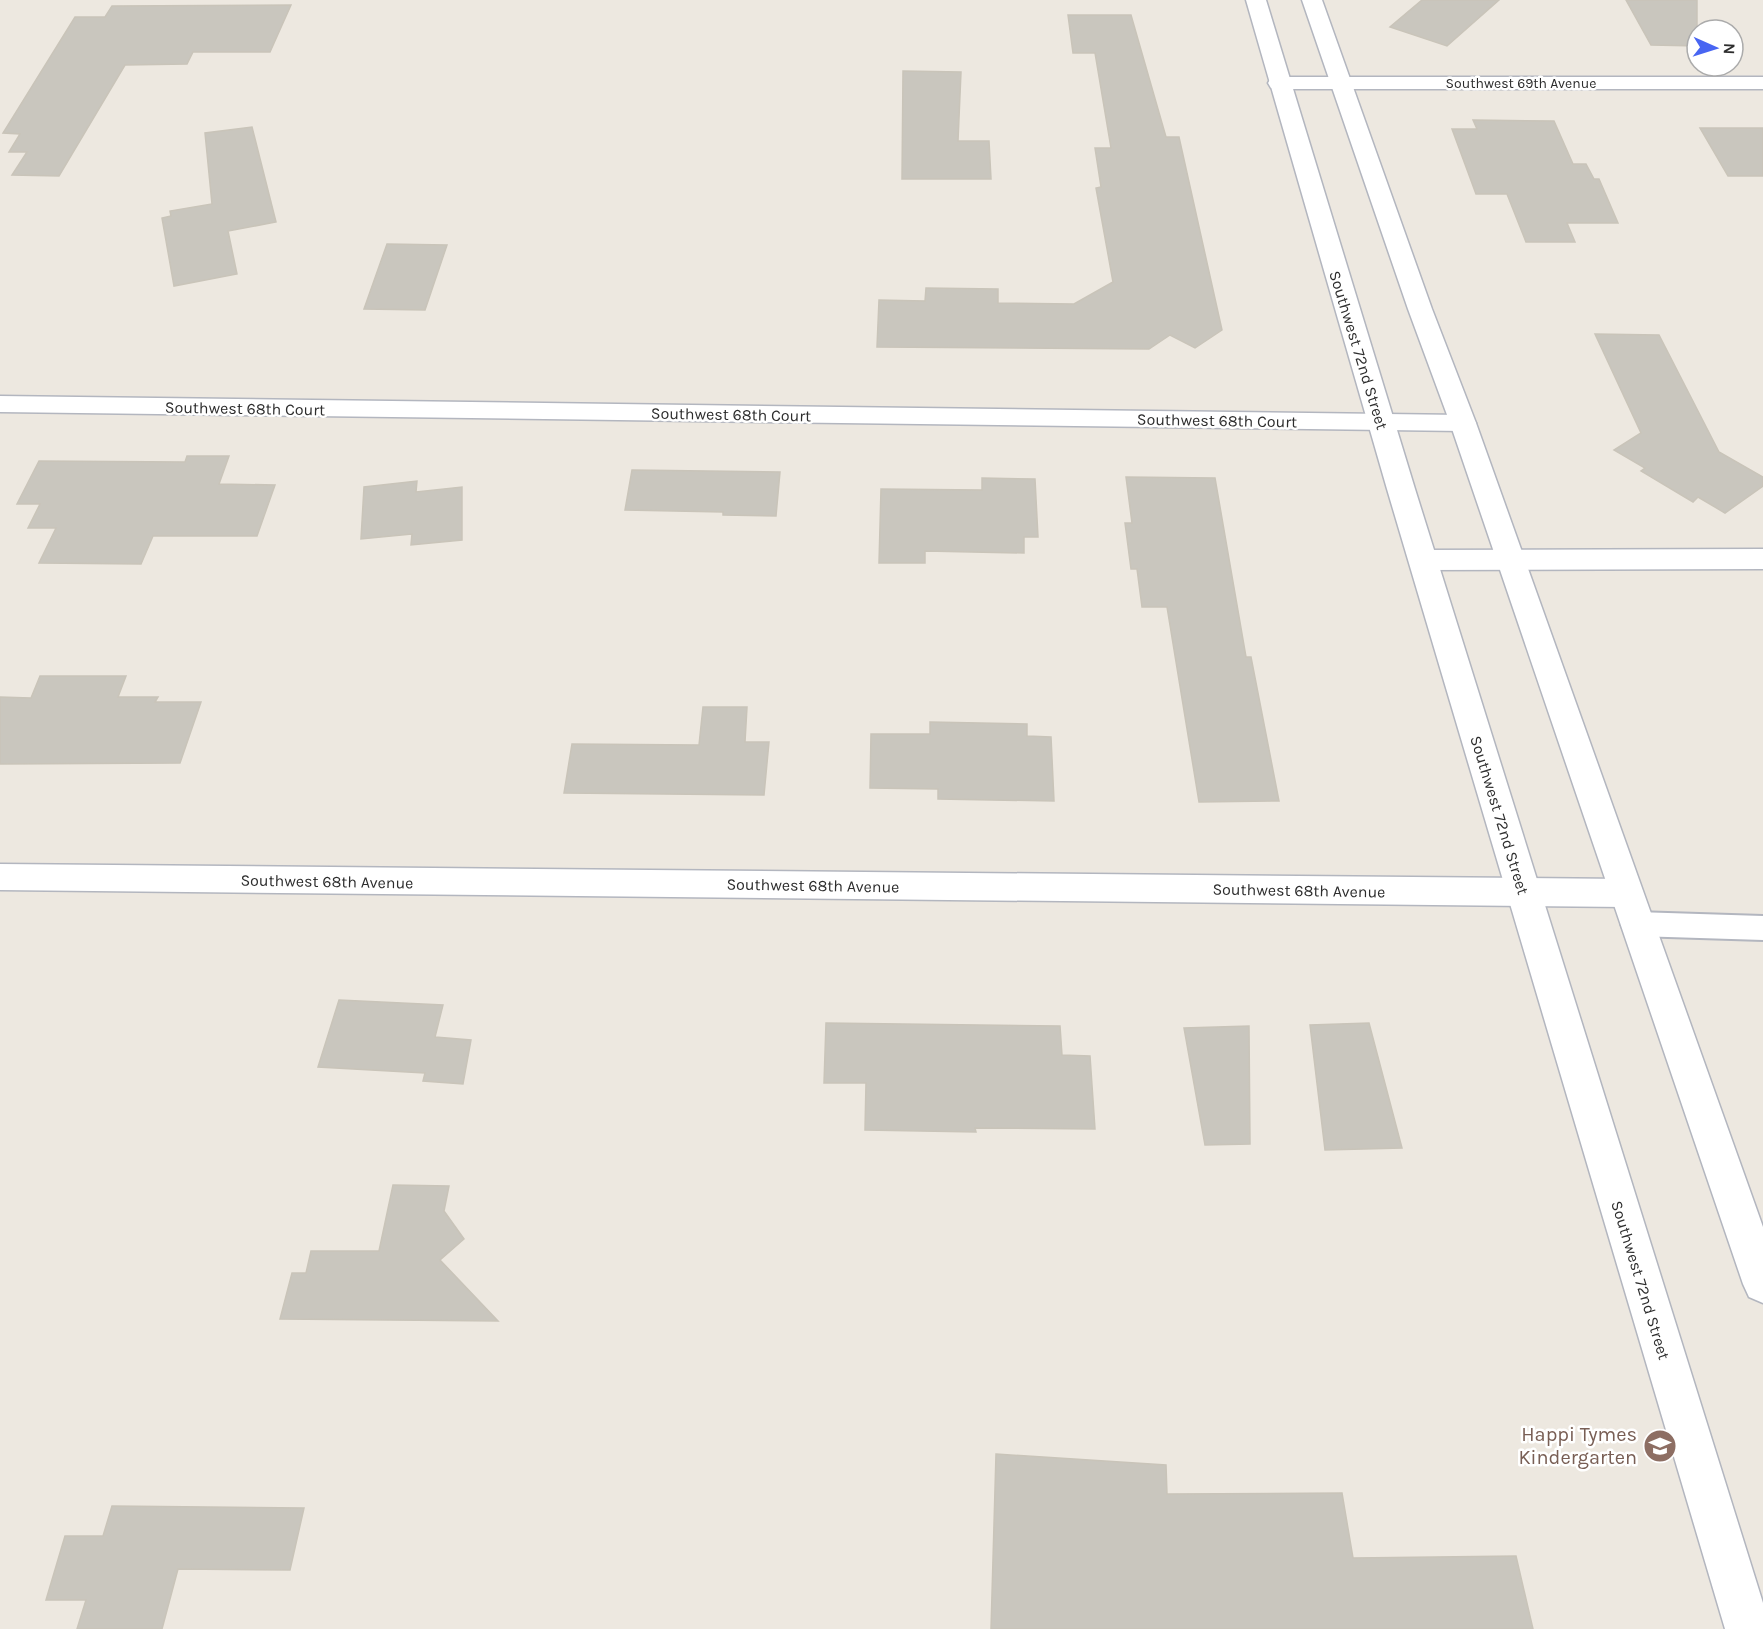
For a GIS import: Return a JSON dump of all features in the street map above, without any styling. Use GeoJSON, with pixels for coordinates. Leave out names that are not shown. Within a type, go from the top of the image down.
{"type":"FeatureCollection","features":[{"type":"Feature","properties":{"kind":"main road","name":"Southwest 72nd Street"},"geometry":{"type":"LineString","coordinates":[[1256,0],[1523,893],[1748,1629]]}},
{"type":"Feature","properties":{"kind":"main road"},"geometry":{"type":"LineString","coordinates":[[1312,0],[1420,309],[1463,423],[1763,1284]]}},
{"type":"Feature","properties":{"kind":"main road","name":"Southwest 69th Avenue"},"geometry":{"type":"LineString","coordinates":[[1279,83],[1763,83]]}},
{"type":"Feature","properties":{"kind":"main road","name":"Southwest 68th Court"},"geometry":{"type":"LineString","coordinates":[[0,404],[1463,423]]}},
{"type":"Feature","properties":{"kind":"main road"},"geometry":{"type":"LineString","coordinates":[[1423,560],[1763,559]]}},
{"type":"Feature","properties":{"kind":"main road","name":"Southwest 68th Avenue"},"geometry":{"type":"LineString","coordinates":[[2,882],[1523,893],[1631,908]]}},
{"type":"Feature","properties":{"kind":"lane"},"geometry":{"type":"LineString","coordinates":[[1631,908],[1763,928]]}},
{"type":"Feature","properties":{"kind":"building"},"geometry":{"type":"Polygon","coordinates":[[[1422,0],[1499,0],[1447,46],[1390,27],[1422,0]]]}},
{"type":"Feature","properties":{"kind":"building"},"geometry":{"type":"Polygon","coordinates":[[[1626,0],[1697,0],[1697,18],[1685,18],[1685,46],[1651,45],[1626,0]]]}},
{"type":"Feature","properties":{"kind":"building"},"geometry":{"type":"Polygon","coordinates":[[[291,5],[270,52],[193,52],[187,64],[125,65],[59,176],[12,175],[27,152],[9,152],[20,134],[3,133],[75,17],[105,17],[112,6],[291,5]]]}},
{"type":"Feature","properties":{"kind":"building"},"geometry":{"type":"Polygon","coordinates":[[[1068,15],[1131,15],[1166,137],[1179,137],[1222,330],[1195,348],[1170,335],[1149,349],[877,347],[879,300],[925,301],[926,288],[998,289],[998,303],[1074,304],[1113,282],[1096,188],[1101,187],[1095,148],[1111,148],[1095,53],[1073,53],[1068,15]]]}},
{"type":"Feature","properties":{"kind":"building"},"geometry":{"type":"Polygon","coordinates":[[[903,71],[961,72],[958,141],[989,141],[991,179],[902,179],[903,71]]]}},
{"type":"Feature","properties":{"kind":"building"},"geometry":{"type":"Polygon","coordinates":[[[1473,120],[1554,121],[1573,164],[1586,164],[1594,179],[1599,179],[1618,223],[1567,223],[1575,242],[1526,242],[1507,194],[1476,194],[1452,129],[1477,129],[1473,120]]]}},
{"type":"Feature","properties":{"kind":"building"},"geometry":{"type":"Polygon","coordinates":[[[252,127],[276,222],[228,231],[237,274],[174,286],[162,218],[171,216],[170,211],[212,204],[205,133],[252,127]]]}},
{"type":"Feature","properties":{"kind":"building"},"geometry":{"type":"Polygon","coordinates":[[[1700,128],[1763,128],[1763,176],[1728,176],[1700,128]]]}},
{"type":"Feature","properties":{"kind":"building"},"geometry":{"type":"Polygon","coordinates":[[[387,244],[447,245],[425,310],[364,309],[387,244]]]}},
{"type":"Feature","properties":{"kind":"building"},"geometry":{"type":"Polygon","coordinates":[[[1595,334],[1659,335],[1719,452],[1763,477],[1763,486],[1725,513],[1698,497],[1693,502],[1641,471],[1645,468],[1614,450],[1641,433],[1595,334]]]}},
{"type":"Feature","properties":{"kind":"building"},"geometry":{"type":"Polygon","coordinates":[[[187,456],[229,456],[219,484],[275,485],[257,536],[153,536],[141,564],[39,563],[56,528],[28,528],[40,504],[17,504],[39,461],[185,462],[187,456]]]}},
{"type":"Feature","properties":{"kind":"building"},"geometry":{"type":"Polygon","coordinates":[[[632,470],[780,472],[776,516],[723,515],[723,512],[625,510],[632,470]]]}},
{"type":"Feature","properties":{"kind":"building"},"geometry":{"type":"Polygon","coordinates":[[[1126,477],[1215,478],[1246,657],[1251,657],[1279,801],[1199,802],[1167,607],[1142,607],[1137,569],[1131,569],[1125,523],[1132,523],[1126,477]]]}},
{"type":"Feature","properties":{"kind":"building"},"geometry":{"type":"Polygon","coordinates":[[[982,478],[1035,479],[1038,537],[1024,537],[1024,553],[925,551],[925,563],[879,563],[881,489],[982,490],[982,478]]]}},
{"type":"Feature","properties":{"kind":"building"},"geometry":{"type":"Polygon","coordinates":[[[417,481],[416,492],[462,487],[462,540],[411,545],[412,534],[361,539],[364,487],[417,481]]]}},
{"type":"Feature","properties":{"kind":"building"},"geometry":{"type":"Polygon","coordinates":[[[40,676],[126,676],[118,697],[158,697],[155,702],[201,702],[180,763],[0,764],[0,697],[31,698],[40,676]]]}},
{"type":"Feature","properties":{"kind":"building"},"geometry":{"type":"Polygon","coordinates":[[[703,707],[747,707],[745,742],[769,742],[764,795],[564,793],[572,744],[699,745],[703,707]]]}},
{"type":"Feature","properties":{"kind":"building"},"geometry":{"type":"Polygon","coordinates":[[[930,722],[1027,724],[1027,736],[1051,737],[1054,801],[938,799],[938,789],[870,788],[871,734],[930,734],[930,722]]]}},
{"type":"Feature","properties":{"kind":"building"},"geometry":{"type":"Polygon","coordinates":[[[339,1000],[443,1005],[435,1037],[471,1040],[463,1084],[423,1081],[425,1073],[318,1067],[339,1000]]]}},
{"type":"Feature","properties":{"kind":"building"},"geometry":{"type":"Polygon","coordinates":[[[826,1023],[1060,1026],[1062,1055],[1090,1056],[1095,1129],[975,1128],[976,1132],[865,1130],[866,1083],[824,1083],[826,1023]]]}},
{"type":"Feature","properties":{"kind":"building"},"geometry":{"type":"Polygon","coordinates":[[[1369,1023],[1402,1148],[1325,1150],[1310,1025],[1369,1023]]]}},
{"type":"Feature","properties":{"kind":"building"},"geometry":{"type":"Polygon","coordinates":[[[1249,1026],[1250,1144],[1205,1145],[1184,1028],[1249,1026]]]}},
{"type":"Feature","properties":{"kind":"building"},"geometry":{"type":"Polygon","coordinates":[[[393,1185],[449,1186],[444,1211],[464,1239],[440,1260],[498,1321],[280,1319],[292,1273],[306,1273],[311,1251],[379,1251],[393,1185]]]}},
{"type":"Feature","properties":{"kind":"building"},"geometry":{"type":"Polygon","coordinates":[[[996,1454],[1166,1465],[1167,1494],[1342,1493],[1353,1558],[1516,1556],[1533,1629],[991,1629],[996,1454]]]}},
{"type":"Feature","properties":{"kind":"building"},"geometry":{"type":"Polygon","coordinates":[[[112,1506],[304,1508],[290,1570],[178,1569],[162,1629],[77,1629],[86,1600],[46,1600],[65,1536],[103,1536],[112,1506]]]}},
{"type":"Feature","properties":{"kind":"place","name":"Happi Tymes Kindergarten"},"geometry":{"type":"Point","coordinates":[1660,1446]}}]}
